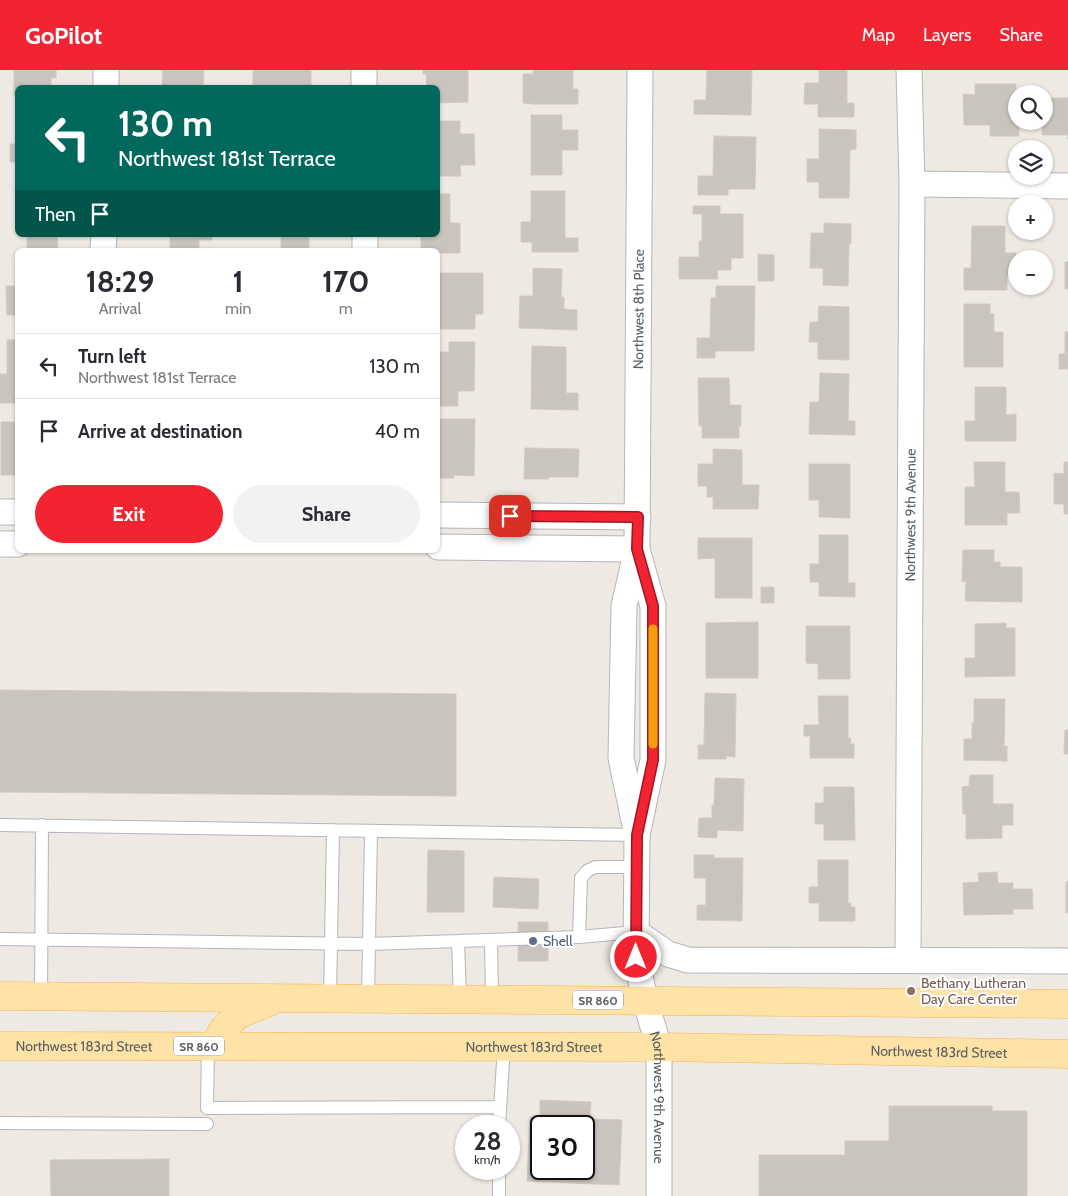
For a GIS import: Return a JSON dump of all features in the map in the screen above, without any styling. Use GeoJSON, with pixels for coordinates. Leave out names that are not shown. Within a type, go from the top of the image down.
{"type":"FeatureCollection","features":[{"type":"Feature","properties":{"kind":"main road","name":"SR 860"},"geometry":{"type":"LineString","coordinates":[[0,996],[1068,1004]]}},
{"type":"Feature","properties":{"kind":"main road"},"geometry":{"type":"LineString","coordinates":[[211,1046],[237,1015],[279,998]]}},
{"type":"Feature","properties":{"kind":"main road","name":"Northwest 183rd Street"},"geometry":{"type":"LineString","coordinates":[[0,1046],[659,1047],[1068,1054]]}},
{"type":"Feature","properties":{"kind":"street"},"geometry":{"type":"LineString","coordinates":[[106,70],[106,85]]}},
{"type":"Feature","properties":{"kind":"street"},"geometry":{"type":"LineString","coordinates":[[364,70],[364,85]]}},
{"type":"Feature","properties":{"kind":"street","name":"Northwest 8th Place"},"geometry":{"type":"LineString","coordinates":[[640,70],[637,549],[653,606],[653,760],[637,835],[636,867],[636,957],[645,1000]]}},
{"type":"Feature","properties":{"kind":"street","name":"Northwest 9th Avenue"},"geometry":{"type":"LineString","coordinates":[[908,960],[912,184],[909,70]]}},
{"type":"Feature","properties":{"kind":"street"},"geometry":{"type":"LineString","coordinates":[[912,184],[1068,186]]}},
{"type":"Feature","properties":{"kind":"street"},"geometry":{"type":"LineString","coordinates":[[0,512],[15,512]]}},
{"type":"Feature","properties":{"kind":"street"},"geometry":{"type":"LineString","coordinates":[[440,515],[638,517]]}},
{"type":"Feature","properties":{"kind":"street"},"geometry":{"type":"LineString","coordinates":[[0,544],[15,544]]}},
{"type":"Feature","properties":{"kind":"street"},"geometry":{"type":"LineString","coordinates":[[440,547],[637,549]]}},
{"type":"Feature","properties":{"kind":"street"},"geometry":{"type":"LineString","coordinates":[[636,932],[668,954],[688,960],[1068,961]]}},
{"type":"Feature","properties":{"kind":"street","name":"Northwest 9th Avenue"},"geometry":{"type":"LineString","coordinates":[[645,1000],[659,1047],[659,1196]]}},
{"type":"Feature","properties":{"kind":"lane"},"geometry":{"type":"LineString","coordinates":[[0,825],[637,835]]}},
{"type":"Feature","properties":{"kind":"lane"},"geometry":{"type":"LineString","coordinates":[[40,997],[42,826]]}},
{"type":"Feature","properties":{"kind":"lane"},"geometry":{"type":"LineString","coordinates":[[330,998],[333,830]]}},
{"type":"Feature","properties":{"kind":"lane"},"geometry":{"type":"LineString","coordinates":[[368,999],[371,831]]}},
{"type":"Feature","properties":{"kind":"lane"},"geometry":{"type":"LineString","coordinates":[[579,937],[581,878],[587,871],[595,867],[636,867]]}},
{"type":"Feature","properties":{"kind":"lane"},"geometry":{"type":"LineString","coordinates":[[0,939],[369,944],[579,937],[636,932]]}},
{"type":"Feature","properties":{"kind":"lane"},"geometry":{"type":"LineString","coordinates":[[491,940],[492,1000]]}},
{"type":"Feature","properties":{"kind":"lane"},"geometry":{"type":"LineString","coordinates":[[458,941],[460,999]]}},
{"type":"Feature","properties":{"kind":"lane"},"geometry":{"type":"LineString","coordinates":[[211,1046],[207,1108],[500,1107]]}},
{"type":"Feature","properties":{"kind":"lane"},"geometry":{"type":"LineString","coordinates":[[500,1115],[504,1046]]}},
{"type":"Feature","properties":{"kind":"lane"},"geometry":{"type":"LineString","coordinates":[[0,1122],[207,1124]]}},
{"type":"Feature","properties":{"kind":"lane"},"geometry":{"type":"LineString","coordinates":[[499,1180],[499,1196]]}},
{"type":"Feature","properties":{"kind":"building"},"geometry":{"type":"Polygon","coordinates":[[[14,70],[56,70],[56,78],[51,78],[51,85],[15,85],[14,95],[14,70]]]}},
{"type":"Feature","properties":{"kind":"building"},"geometry":{"type":"Polygon","coordinates":[[[163,70],[204,70],[203,85],[162,85],[163,70]]]}},
{"type":"Feature","properties":{"kind":"building"},"geometry":{"type":"Polygon","coordinates":[[[253,70],[311,70],[311,85],[253,85],[253,70]]]}},
{"type":"Feature","properties":{"kind":"building"},"geometry":{"type":"Polygon","coordinates":[[[423,70],[468,70],[468,102],[440,103],[440,85],[427,85],[426,74],[423,74],[423,70]]]}},
{"type":"Feature","properties":{"kind":"building"},"geometry":{"type":"Polygon","coordinates":[[[533,70],[573,70],[573,89],[578,89],[578,104],[523,103],[523,74],[533,74],[533,70]]]}},
{"type":"Feature","properties":{"kind":"building"},"geometry":{"type":"Polygon","coordinates":[[[707,70],[752,70],[751,115],[694,114],[694,100],[706,100],[707,70]]]}},
{"type":"Feature","properties":{"kind":"building"},"geometry":{"type":"Polygon","coordinates":[[[819,70],[847,70],[847,103],[854,103],[854,117],[818,117],[818,104],[804,104],[805,83],[819,83],[819,70]]]}},
{"type":"Feature","properties":{"kind":"building"},"geometry":{"type":"Polygon","coordinates":[[[975,84],[1016,84],[1008,85],[1008,130],[1019,130],[1019,136],[990,136],[990,125],[964,125],[963,94],[975,95],[975,84]]]}},
{"type":"Feature","properties":{"kind":"building"},"geometry":{"type":"Polygon","coordinates":[[[1053,98],[1068,98],[1068,135],[1042,135],[1042,130],[1053,130],[1053,98]]]}},
{"type":"Feature","properties":{"kind":"building"},"geometry":{"type":"Polygon","coordinates":[[[531,115],[562,115],[562,130],[578,130],[578,150],[562,150],[562,175],[531,175],[531,115]]]}},
{"type":"Feature","properties":{"kind":"building"},"geometry":{"type":"Polygon","coordinates":[[[440,121],[460,121],[460,134],[474,134],[475,165],[460,165],[461,176],[440,176],[440,121]]]}},
{"type":"Feature","properties":{"kind":"building"},"geometry":{"type":"Polygon","coordinates":[[[819,129],[856,130],[856,149],[850,150],[849,198],[819,198],[819,182],[807,182],[807,159],[819,159],[819,129]]]}},
{"type":"Feature","properties":{"kind":"building"},"geometry":{"type":"Polygon","coordinates":[[[714,136],[756,137],[755,189],[728,189],[728,195],[698,195],[698,176],[713,176],[714,136]]]}},
{"type":"Feature","properties":{"kind":"building"},"geometry":{"type":"Polygon","coordinates":[[[10,144],[15,144],[15,162],[10,162],[10,144]]]}},
{"type":"Feature","properties":{"kind":"building"},"geometry":{"type":"Polygon","coordinates":[[[531,191],[565,191],[565,238],[578,238],[578,252],[532,252],[532,242],[521,242],[521,222],[531,222],[531,191]]]}},
{"type":"Feature","properties":{"kind":"building"},"geometry":{"type":"Polygon","coordinates":[[[440,194],[450,194],[450,223],[460,223],[460,253],[440,253],[440,248],[421,248],[421,237],[440,237],[440,194]]]}},
{"type":"Feature","properties":{"kind":"building"},"geometry":{"type":"Polygon","coordinates":[[[693,206],[720,206],[720,214],[743,214],[743,258],[731,258],[731,270],[717,270],[718,279],[679,279],[679,257],[699,257],[699,241],[702,241],[702,214],[693,214],[693,206]]]}},
{"type":"Feature","properties":{"kind":"building"},"geometry":{"type":"Polygon","coordinates":[[[824,223],[851,224],[848,286],[823,285],[823,268],[810,268],[811,233],[824,233],[824,223]]]}},
{"type":"Feature","properties":{"kind":"building"},"geometry":{"type":"Polygon","coordinates":[[[972,226],[1005,226],[1005,253],[1008,253],[1007,290],[964,290],[964,268],[971,268],[972,226]]]}},
{"type":"Feature","properties":{"kind":"building"},"geometry":{"type":"Polygon","coordinates":[[[27,237],[57,237],[58,248],[27,248],[27,237]]]}},
{"type":"Feature","properties":{"kind":"building"},"geometry":{"type":"Polygon","coordinates":[[[170,237],[212,237],[212,240],[199,240],[199,248],[170,248],[170,237]]]}},
{"type":"Feature","properties":{"kind":"building"},"geometry":{"type":"Polygon","coordinates":[[[281,237],[309,237],[309,248],[281,248],[281,237]]]}},
{"type":"Feature","properties":{"kind":"building"},"geometry":{"type":"Polygon","coordinates":[[[758,254],[774,255],[774,281],[758,281],[758,254]]]}},
{"type":"Feature","properties":{"kind":"building"},"geometry":{"type":"Polygon","coordinates":[[[1065,262],[1068,262],[1068,289],[1065,289],[1065,262]]]}},
{"type":"Feature","properties":{"kind":"building"},"geometry":{"type":"Polygon","coordinates":[[[533,268],[562,269],[561,297],[564,297],[564,309],[577,310],[577,330],[519,328],[520,296],[533,296],[533,268]]]}},
{"type":"Feature","properties":{"kind":"building"},"geometry":{"type":"Polygon","coordinates":[[[440,273],[483,273],[483,314],[475,314],[475,329],[440,329],[440,273]]]}},
{"type":"Feature","properties":{"kind":"building"},"geometry":{"type":"Polygon","coordinates":[[[6,286],[15,286],[15,315],[7,315],[6,286]]]}},
{"type":"Feature","properties":{"kind":"building"},"geometry":{"type":"Polygon","coordinates":[[[716,286],[755,286],[754,351],[715,351],[715,358],[697,358],[697,338],[710,338],[711,298],[716,298],[716,286]]]}},
{"type":"Feature","properties":{"kind":"building"},"geometry":{"type":"Polygon","coordinates":[[[964,304],[990,304],[990,314],[994,314],[994,332],[1003,332],[1003,367],[964,367],[964,304]]]}},
{"type":"Feature","properties":{"kind":"building"},"geometry":{"type":"Polygon","coordinates":[[[819,306],[849,307],[849,360],[818,359],[818,342],[809,342],[810,322],[818,322],[819,306]]]}},
{"type":"Feature","properties":{"kind":"building"},"geometry":{"type":"Polygon","coordinates":[[[1065,332],[1068,332],[1068,369],[1059,369],[1059,354],[1065,354],[1065,332]]]}},
{"type":"Feature","properties":{"kind":"building"},"geometry":{"type":"Polygon","coordinates":[[[7,340],[15,340],[15,403],[0,403],[0,374],[7,374],[7,340]]]}},
{"type":"Feature","properties":{"kind":"building"},"geometry":{"type":"Polygon","coordinates":[[[449,342],[475,342],[474,391],[458,391],[458,406],[440,406],[440,352],[449,352],[449,342]]]}},
{"type":"Feature","properties":{"kind":"building"},"geometry":{"type":"Polygon","coordinates":[[[532,346],[566,347],[566,393],[578,393],[578,410],[531,409],[532,346]]]}},
{"type":"Feature","properties":{"kind":"building"},"geometry":{"type":"Polygon","coordinates":[[[820,373],[849,374],[848,421],[855,421],[855,435],[809,434],[810,402],[819,402],[820,373]]]}},
{"type":"Feature","properties":{"kind":"building"},"geometry":{"type":"Polygon","coordinates":[[[698,378],[729,378],[730,405],[741,405],[739,438],[702,438],[702,426],[699,426],[698,378]]]}},
{"type":"Feature","properties":{"kind":"building"},"geometry":{"type":"Polygon","coordinates":[[[975,387],[1006,387],[1006,415],[1016,414],[1016,441],[965,441],[965,421],[975,421],[975,387]]]}},
{"type":"Feature","properties":{"kind":"building"},"geometry":{"type":"Polygon","coordinates":[[[440,419],[475,419],[474,476],[454,475],[454,478],[440,478],[440,419]]]}},
{"type":"Feature","properties":{"kind":"building"},"geometry":{"type":"Polygon","coordinates":[[[1,422],[15,422],[15,475],[1,475],[1,422]]]}},
{"type":"Feature","properties":{"kind":"building"},"geometry":{"type":"Polygon","coordinates":[[[525,448],[579,449],[578,477],[524,479],[525,448]]]}},
{"type":"Feature","properties":{"kind":"building"},"geometry":{"type":"Polygon","coordinates":[[[713,449],[742,450],[742,485],[759,485],[758,509],[713,509],[713,497],[707,497],[707,486],[698,486],[698,464],[713,464],[713,449]]]}},
{"type":"Feature","properties":{"kind":"building"},"geometry":{"type":"Polygon","coordinates":[[[974,462],[1005,462],[1005,492],[1019,492],[1020,513],[1007,513],[1007,525],[965,525],[965,487],[975,487],[974,462]]]}},
{"type":"Feature","properties":{"kind":"building"},"geometry":{"type":"Polygon","coordinates":[[[1064,462],[1068,462],[1068,514],[1064,514],[1064,504],[1054,504],[1054,473],[1064,474],[1064,462]]]}},
{"type":"Feature","properties":{"kind":"building"},"geometry":{"type":"Polygon","coordinates":[[[809,464],[850,464],[850,518],[819,517],[819,500],[809,500],[809,464]]]}},
{"type":"Feature","properties":{"kind":"building"},"geometry":{"type":"Polygon","coordinates":[[[819,535],[848,535],[848,583],[855,583],[855,597],[819,596],[819,582],[810,582],[810,564],[819,564],[819,535]]]}},
{"type":"Feature","properties":{"kind":"building"},"geometry":{"type":"Polygon","coordinates":[[[698,538],[752,538],[752,598],[715,598],[715,558],[698,559],[698,538]]]}},
{"type":"Feature","properties":{"kind":"building"},"geometry":{"type":"Polygon","coordinates":[[[963,550],[994,550],[994,562],[1000,562],[1000,567],[1022,567],[1022,602],[965,601],[966,581],[962,582],[963,550]]]}},
{"type":"Feature","properties":{"kind":"building"},"geometry":{"type":"Polygon","coordinates":[[[761,587],[774,587],[774,603],[761,603],[761,587]]]}},
{"type":"Feature","properties":{"kind":"building"},"geometry":{"type":"Polygon","coordinates":[[[758,622],[758,678],[706,678],[706,623],[758,622]]]}},
{"type":"Feature","properties":{"kind":"building"},"geometry":{"type":"Polygon","coordinates":[[[1006,623],[1006,628],[1015,628],[1015,676],[965,677],[965,658],[975,658],[975,624],[1006,623]]]}},
{"type":"Feature","properties":{"kind":"building"},"geometry":{"type":"Polygon","coordinates":[[[806,626],[850,626],[850,679],[818,679],[818,664],[806,663],[806,626]]]}},
{"type":"Feature","properties":{"kind":"building"},"geometry":{"type":"Polygon","coordinates":[[[0,690],[456,694],[456,796],[0,792],[0,690]]]}},
{"type":"Feature","properties":{"kind":"building"},"geometry":{"type":"Polygon","coordinates":[[[705,693],[736,694],[735,757],[726,756],[726,759],[698,759],[698,745],[704,745],[705,693]]]}},
{"type":"Feature","properties":{"kind":"building"},"geometry":{"type":"Polygon","coordinates":[[[818,696],[848,696],[848,739],[851,738],[850,744],[854,744],[854,758],[810,758],[810,736],[804,736],[804,725],[819,725],[818,696]]]}},
{"type":"Feature","properties":{"kind":"building"},"geometry":{"type":"Polygon","coordinates":[[[974,699],[1005,699],[1004,747],[1007,746],[1007,761],[964,760],[964,739],[972,739],[974,699]]]}},
{"type":"Feature","properties":{"kind":"building"},"geometry":{"type":"Polygon","coordinates":[[[1065,730],[1068,730],[1068,754],[1064,754],[1065,730]]]}},
{"type":"Feature","properties":{"kind":"building"},"geometry":{"type":"Polygon","coordinates":[[[970,775],[993,775],[993,804],[1013,804],[1013,825],[1002,825],[1002,838],[966,839],[966,814],[963,814],[962,787],[969,786],[970,775]]]}},
{"type":"Feature","properties":{"kind":"building"},"geometry":{"type":"Polygon","coordinates":[[[715,778],[744,779],[743,831],[717,830],[717,838],[698,837],[699,818],[712,818],[715,778]]]}},
{"type":"Feature","properties":{"kind":"building"},"geometry":{"type":"Polygon","coordinates":[[[824,787],[854,787],[855,840],[824,840],[824,824],[815,824],[815,803],[824,803],[824,787]]]}},
{"type":"Feature","properties":{"kind":"building"},"geometry":{"type":"Polygon","coordinates":[[[428,850],[464,851],[464,912],[427,912],[428,850]]]}},
{"type":"Feature","properties":{"kind":"building"},"geometry":{"type":"Polygon","coordinates":[[[694,855],[714,855],[714,858],[743,858],[742,921],[697,920],[697,905],[706,905],[706,878],[694,878],[694,855]]]}},
{"type":"Feature","properties":{"kind":"building"},"geometry":{"type":"Polygon","coordinates":[[[818,860],[848,860],[848,903],[851,903],[851,907],[855,907],[855,921],[819,921],[819,903],[809,903],[809,887],[818,887],[818,860]]]}},
{"type":"Feature","properties":{"kind":"building"},"geometry":{"type":"Polygon","coordinates":[[[997,872],[998,883],[1013,883],[1013,889],[1032,889],[1033,909],[1013,909],[1013,914],[964,915],[963,883],[979,882],[978,873],[997,872]]]}},
{"type":"Feature","properties":{"kind":"building"},"geometry":{"type":"Polygon","coordinates":[[[494,877],[539,879],[538,909],[493,907],[494,877]]]}},
{"type":"Feature","properties":{"kind":"building"},"geometry":{"type":"Polygon","coordinates":[[[1066,882],[1068,882],[1068,913],[1066,913],[1066,882]]]}},
{"type":"Feature","properties":{"kind":"building","name":"Shell"},"geometry":{"type":"Polygon","coordinates":[[[518,922],[548,922],[548,961],[518,961],[518,922]]]}},
{"type":"Feature","properties":{"kind":"building"},"geometry":{"type":"Polygon","coordinates":[[[540,1100],[591,1102],[590,1115],[540,1115],[540,1100]]]}},
{"type":"Feature","properties":{"kind":"building"},"geometry":{"type":"Polygon","coordinates":[[[889,1106],[992,1106],[992,1111],[1027,1111],[1027,1196],[759,1196],[759,1155],[845,1155],[845,1141],[889,1141],[889,1106]]]}},
{"type":"Feature","properties":{"kind":"building"},"geometry":{"type":"Polygon","coordinates":[[[530,1117],[530,1180],[595,1180],[595,1119],[622,1120],[619,1185],[527,1181],[530,1117]]]}},
{"type":"Feature","properties":{"kind":"building"},"geometry":{"type":"Polygon","coordinates":[[[169,1159],[169,1196],[51,1196],[50,1160],[169,1159]]]}},
{"type":"Feature","properties":{"kind":"slow traffic"},"geometry":{"type":"LineString","coordinates":[[653,629],[653,744]]}},
{"type":"Feature","properties":{"kind":"place","name":"Shell"},"geometry":{"type":"Point","coordinates":[533,941]}},
{"type":"Feature","properties":{"kind":"place","name":"Bethany Lutheran Day Care Center"},"geometry":{"type":"Point","coordinates":[911,991]}},
{"type":"Feature","properties":{"kind":"route"},"geometry":{"type":"LineString","coordinates":[[510,516],[638,517],[637,549],[653,606],[653,760],[637,835],[636,957]]}}]}
